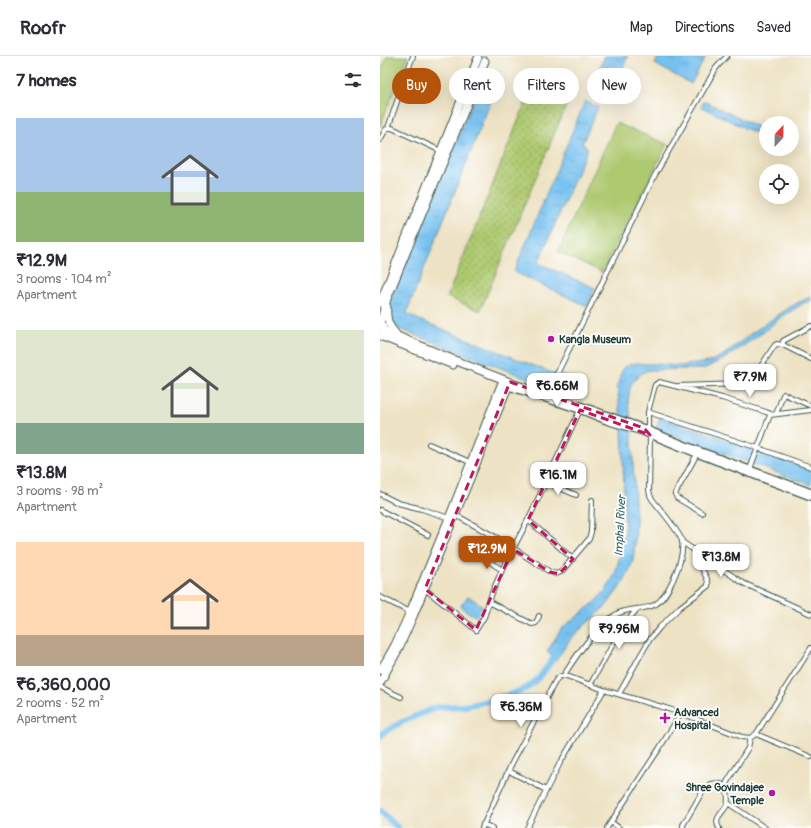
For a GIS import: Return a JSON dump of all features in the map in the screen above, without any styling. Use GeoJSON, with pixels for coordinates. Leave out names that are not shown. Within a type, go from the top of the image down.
{"type":"FeatureCollection","features":[{"type":"Feature","properties":{"kind":"highway"},"geometry":{"type":"LineString","coordinates":[[380,303],[441,152],[483,58]]}},
{"type":"Feature","properties":{"kind":"highway"},"geometry":{"type":"LineString","coordinates":[[381,331],[388,299],[483,58]]}},
{"type":"Feature","properties":{"kind":"highway"},"geometry":{"type":"LineString","coordinates":[[388,299],[386,316],[387,321],[391,329],[398,336]]}},
{"type":"Feature","properties":{"kind":"highway"},"geometry":{"type":"LineString","coordinates":[[381,331],[398,336],[506,383]]}},
{"type":"Feature","properties":{"kind":"highway"},"geometry":{"type":"LineString","coordinates":[[381,331],[506,383]]}},
{"type":"Feature","properties":{"kind":"highway"},"geometry":{"type":"LineString","coordinates":[[380,683],[399,648],[506,383]]}},
{"type":"Feature","properties":{"kind":"highway"},"geometry":{"type":"LineString","coordinates":[[380,670],[425,589],[452,517]]}},
{"type":"Feature","properties":{"kind":"street"},"geometry":{"type":"LineString","coordinates":[[380,140],[388,128],[413,56]]}},
{"type":"Feature","properties":{"kind":"street"},"geometry":{"type":"LineString","coordinates":[[547,394],[656,175],[716,68],[727,56]]}},
{"type":"Feature","properties":{"kind":"street"},"geometry":{"type":"LineString","coordinates":[[388,128],[392,128],[441,152]]}},
{"type":"Feature","properties":{"kind":"street"},"geometry":{"type":"LineString","coordinates":[[783,345],[783,341],[811,326]]}},
{"type":"Feature","properties":{"kind":"street"},"geometry":{"type":"LineString","coordinates":[[674,386],[742,384],[755,375],[777,344],[783,345],[811,359]]}},
{"type":"Feature","properties":{"kind":"street"},"geometry":{"type":"LineString","coordinates":[[492,828],[483,826],[540,708],[556,680],[564,675],[590,638],[610,619],[627,610],[649,607],[657,604],[670,585],[678,567],[681,558],[682,542],[679,534],[650,495],[648,484],[646,431],[648,412],[655,385],[660,382],[751,407],[770,414],[811,410]]}},
{"type":"Feature","properties":{"kind":"street"},"geometry":{"type":"LineString","coordinates":[[506,383],[547,394],[608,418],[751,467],[811,492]]}},
{"type":"Feature","properties":{"kind":"street"},"geometry":{"type":"LineString","coordinates":[[506,383],[580,410],[608,418]]}},
{"type":"Feature","properties":{"kind":"street"},"geometry":{"type":"LineString","coordinates":[[776,414],[784,394],[811,406]]}},
{"type":"Feature","properties":{"kind":"street"},"geometry":{"type":"LineString","coordinates":[[425,589],[476,630],[484,617],[502,570],[528,520],[580,410]]}},
{"type":"Feature","properties":{"kind":"street"},"geometry":{"type":"LineString","coordinates":[[648,412],[811,467]]}},
{"type":"Feature","properties":{"kind":"street"},"geometry":{"type":"LineString","coordinates":[[751,467],[770,414]]}},
{"type":"Feature","properties":{"kind":"street"},"geometry":{"type":"LineString","coordinates":[[646,431],[697,454],[811,497]]}},
{"type":"Feature","properties":{"kind":"street"},"geometry":{"type":"LineString","coordinates":[[429,444],[473,464]]}},
{"type":"Feature","properties":{"kind":"street"},"geometry":{"type":"LineString","coordinates":[[697,454],[675,494],[677,498],[702,513]]}},
{"type":"Feature","properties":{"kind":"street"},"geometry":{"type":"LineString","coordinates":[[546,482],[576,494]]}},
{"type":"Feature","properties":{"kind":"street"},"geometry":{"type":"LineString","coordinates":[[380,494],[398,503],[471,523],[554,574],[559,574],[561,572],[590,536],[592,500]]}},
{"type":"Feature","properties":{"kind":"street"},"geometry":{"type":"LineString","coordinates":[[380,510],[428,535]]}},
{"type":"Feature","properties":{"kind":"street"},"geometry":{"type":"LineString","coordinates":[[528,520],[572,559]]}},
{"type":"Feature","properties":{"kind":"street"},"geometry":{"type":"LineString","coordinates":[[682,542],[743,583],[811,614]]}},
{"type":"Feature","properties":{"kind":"street"},"geometry":{"type":"LineString","coordinates":[[481,556],[502,570]]}},
{"type":"Feature","properties":{"kind":"street"},"geometry":{"type":"LineString","coordinates":[[619,694],[650,639],[680,607],[708,586],[709,582],[703,572],[702,567],[708,559]]}},
{"type":"Feature","properties":{"kind":"street"},"geometry":{"type":"LineString","coordinates":[[380,597],[412,613]]}},
{"type":"Feature","properties":{"kind":"street"},"geometry":{"type":"LineString","coordinates":[[489,602],[532,624],[535,624],[539,616]]}},
{"type":"Feature","properties":{"kind":"street"},"geometry":{"type":"LineString","coordinates":[[590,685],[617,637],[637,609]]}},
{"type":"Feature","properties":{"kind":"street"},"geometry":{"type":"LineString","coordinates":[[564,675],[604,690],[682,713],[742,737],[750,738],[756,734],[811,648]]}},
{"type":"Feature","properties":{"kind":"street"},"geometry":{"type":"LineString","coordinates":[[380,687],[401,697]]}},
{"type":"Feature","properties":{"kind":"street"},"geometry":{"type":"LineString","coordinates":[[527,828],[560,763],[604,690]]}},
{"type":"Feature","properties":{"kind":"street"},"geometry":{"type":"LineString","coordinates":[[607,828],[682,713]]}},
{"type":"Feature","properties":{"kind":"street"},"geometry":{"type":"LineString","coordinates":[[756,734],[811,757]]}},
{"type":"Feature","properties":{"kind":"street"},"geometry":{"type":"LineString","coordinates":[[719,828],[717,825],[717,820],[728,803],[726,786],[729,778],[748,748],[750,738]]}},
{"type":"Feature","properties":{"kind":"street"},"geometry":{"type":"LineString","coordinates":[[509,771],[546,790]]}},
{"type":"Feature","properties":{"kind":"street"},"geometry":{"type":"LineString","coordinates":[[683,828],[683,825],[706,786],[717,783],[726,786]]}},
{"type":"Feature","properties":{"kind":"street"},"geometry":{"type":"LineString","coordinates":[[728,803],[765,828]]}},
{"type":"Feature","properties":{"kind":"street"},"geometry":{"type":"LineString","coordinates":[[611,822],[619,828]]}},
{"type":"Feature","properties":{"kind":"highlighted area"},"geometry":{"type":"Polygon","coordinates":[[[510,382],[644,428],[650,435],[580,410],[528,520],[573,559],[559,574],[550,572],[513,549],[476,630],[425,589],[510,382]]]}},
{"type":"Feature","properties":{"kind":"green space"},"geometry":{"type":"Polygon","coordinates":[[[387,56],[408,56],[403,68],[392,68],[392,96],[380,126],[380,74],[387,56]]]}},
{"type":"Feature","properties":{"kind":"green space"},"geometry":{"type":"Polygon","coordinates":[[[525,104],[567,104],[480,311],[447,297],[525,104]]]}},
{"type":"Feature","properties":{"kind":"green space"},"geometry":{"type":"Polygon","coordinates":[[[616,123],[667,144],[602,272],[558,252],[616,123]]]}},
{"type":"Feature","properties":{"kind":"water"},"geometry":{"type":"Polygon","coordinates":[[[605,56],[628,56],[623,68],[600,68],[605,56]]]}},
{"type":"Feature","properties":{"kind":"water"},"geometry":{"type":"Polygon","coordinates":[[[659,56],[706,56],[691,84],[655,64],[659,56]]]}},
{"type":"Feature","properties":{"kind":"water"},"geometry":{"type":"Polygon","coordinates":[[[585,101],[587,104],[598,107],[582,144],[588,148],[538,263],[595,288],[587,306],[514,272],[585,101]]]}},
{"type":"Feature","properties":{"kind":"water"},"geometry":{"type":"Polygon","coordinates":[[[704,101],[759,128],[759,135],[701,107],[704,101]]]}},
{"type":"Feature","properties":{"kind":"water"},"geometry":{"type":"Polygon","coordinates":[[[472,104],[490,104],[407,314],[555,374],[550,387],[392,326],[388,318],[389,304],[472,104]]]}},
{"type":"Feature","properties":{"kind":"water"},"geometry":{"type":"Polygon","coordinates":[[[811,297],[811,301],[804,303],[780,318],[765,331],[724,359],[703,369],[649,370],[640,374],[632,383],[628,401],[631,419],[636,520],[633,561],[625,580],[607,605],[572,637],[556,660],[547,652],[561,629],[594,603],[606,590],[615,574],[620,555],[625,532],[622,428],[617,386],[622,371],[630,364],[637,363],[679,366],[709,362],[722,356],[749,335],[790,307],[811,297]]]}},
{"type":"Feature","properties":{"kind":"water"},"geometry":{"type":"Polygon","coordinates":[[[561,375],[585,386],[581,397],[556,386],[561,375]]]}},
{"type":"Feature","properties":{"kind":"water"},"geometry":{"type":"Polygon","coordinates":[[[660,417],[811,470],[811,485],[656,429],[660,417]]]}},
{"type":"Feature","properties":{"kind":"water"},"geometry":{"type":"Polygon","coordinates":[[[468,596],[483,606],[476,617],[460,607],[468,596]]]}},
{"type":"Feature","properties":{"kind":"waterway","name":"Imphal River"},"geometry":{"type":"LineString","coordinates":[[380,737],[383,733],[402,722],[437,707],[464,706],[498,699],[527,688],[539,678],[558,652]]}},
{"type":"Feature","properties":{"kind":"waterway","name":"Imphal River"},"geometry":{"type":"LineString","coordinates":[[380,811],[398,828]]}},
{"type":"Feature","properties":{"kind":"place","name":"Kangla Museum"},"geometry":{"type":"Point","coordinates":[551,339]}},
{"type":"Feature","properties":{"kind":"place","name":"Advanced Hospital"},"geometry":{"type":"Point","coordinates":[665,718]}},
{"type":"Feature","properties":{"kind":"place","name":"Shree Govindajee Temple"},"geometry":{"type":"Point","coordinates":[772,793]}}]}
